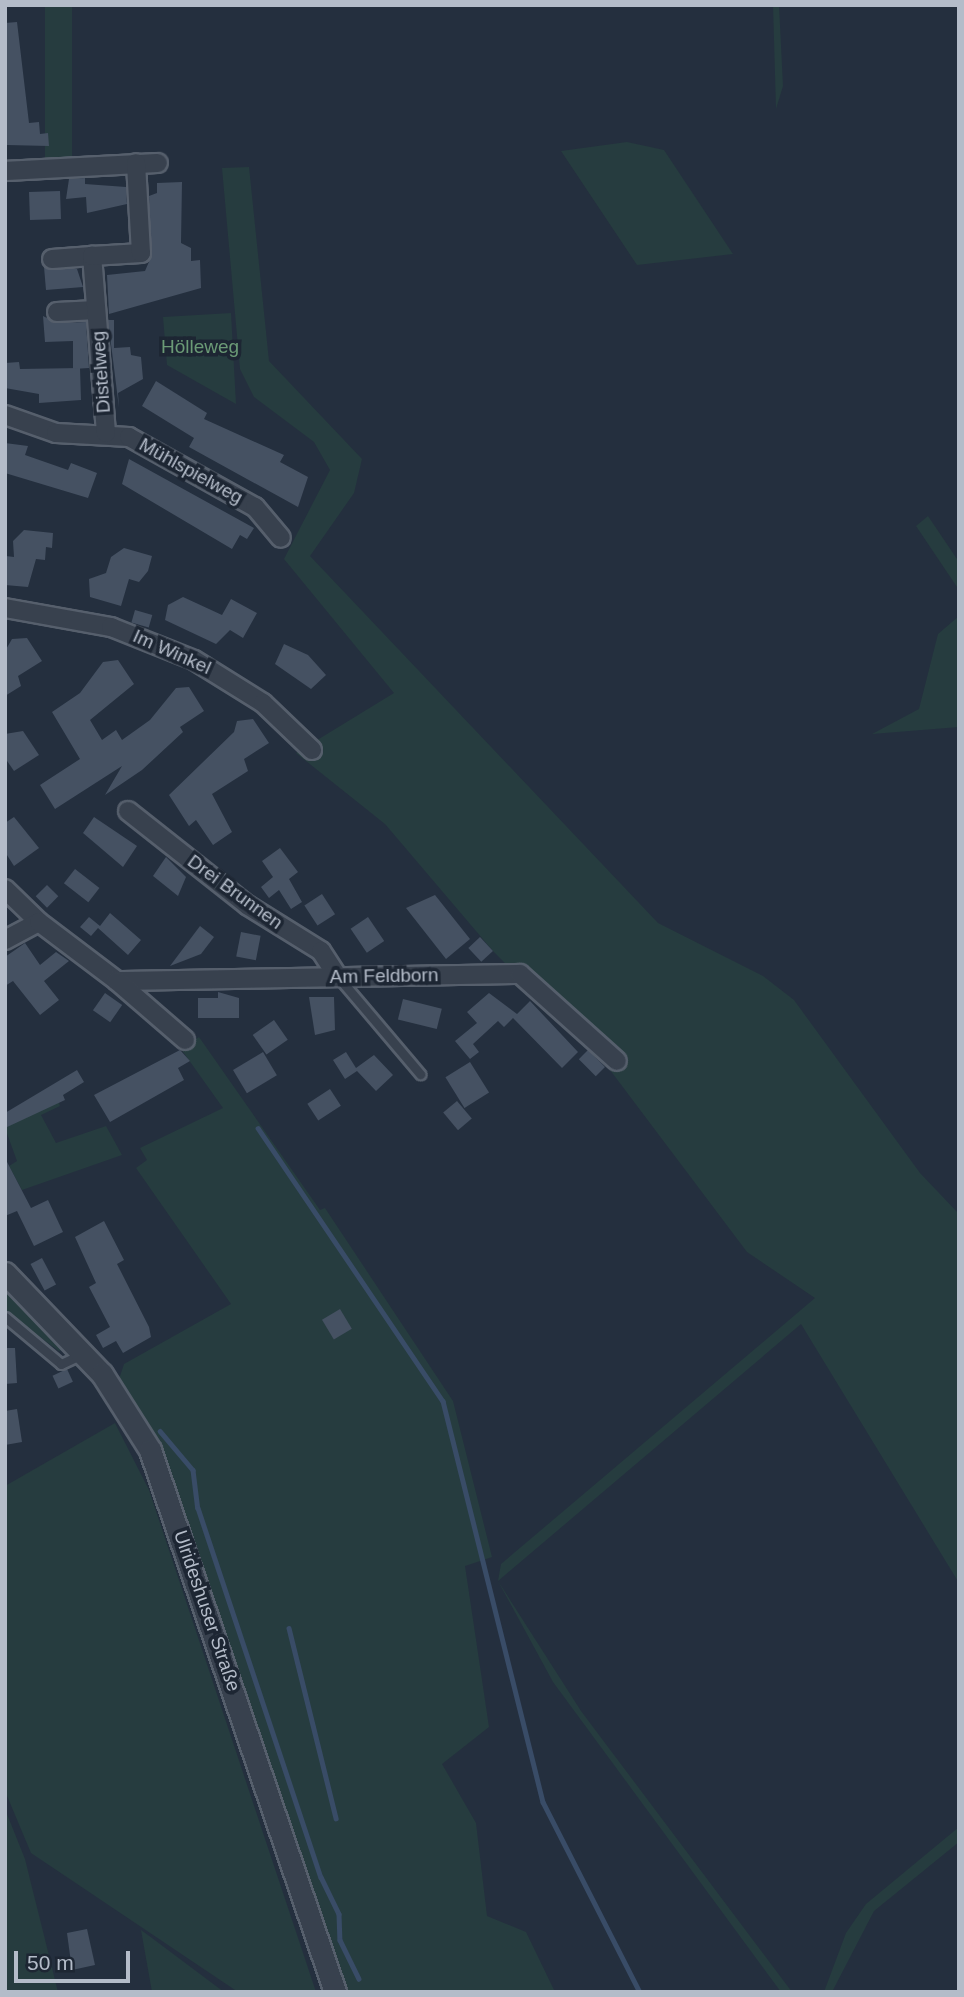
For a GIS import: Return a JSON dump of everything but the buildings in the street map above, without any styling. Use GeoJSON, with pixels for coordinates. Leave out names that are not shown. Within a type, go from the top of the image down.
{"type":"FeatureCollection","features":[{"type":"Feature","properties":{"kind":"street"},"geometry":{"type":"LineString","coordinates":[[52,259],[141,253],[136,163]]}},
{"type":"Feature","properties":{"kind":"street"},"geometry":{"type":"LineString","coordinates":[[5,171],[158,163]]}},
{"type":"Feature","properties":{"kind":"street","name":"Distelweg"},"geometry":{"type":"LineString","coordinates":[[92,256],[106,433]]}},
{"type":"Feature","properties":{"kind":"street","name":"Distelweg"},"geometry":{"type":"LineString","coordinates":[[57,312],[96,310]]}},
{"type":"Feature","properties":{"kind":"street","name":"Mühlspielweg"},"geometry":{"type":"LineString","coordinates":[[5,415],[56,433],[106,433],[129,437],[255,507],[281,538]]}},
{"type":"Feature","properties":{"kind":"street","name":"Im Winkel"},"geometry":{"type":"LineString","coordinates":[[5,608],[111,627],[194,660],[252,694],[312,750]]}},
{"type":"Feature","properties":{"kind":"street","name":"Drei Brunnen"},"geometry":{"type":"LineString","coordinates":[[128,811],[247,905],[321,951],[338,977]]}},
{"type":"Feature","properties":{"kind":"street"},"geometry":{"type":"LineString","coordinates":[[5,889],[39,922],[117,981],[185,1040]]}},
{"type":"Feature","properties":{"kind":"street"},"geometry":{"type":"LineString","coordinates":[[5,940],[39,922]]}},
{"type":"Feature","properties":{"kind":"street","name":"Am Feldborn"},"geometry":{"type":"LineString","coordinates":[[117,981],[520,974],[617,1061]]}},
{"type":"Feature","properties":{"kind":"street","name":"Ulrideshuser Straße"},"geometry":{"type":"LineString","coordinates":[[5,1273],[83,1354],[132,1415],[164,1485],[335,1992]]}},
{"type":"Feature","properties":{"kind":"lane"},"geometry":{"type":"LineString","coordinates":[[338,977],[419,1074]]}},
{"type":"Feature","properties":{"kind":"lane"},"geometry":{"type":"LineString","coordinates":[[5,1317],[61,1364],[83,1354]]}},
{"type":"Feature","properties":{"kind":"green space"},"geometry":{"type":"Polygon","coordinates":[[[45,5],[72,5],[72,158],[45,158],[45,5]]]}},
{"type":"Feature","properties":{"kind":"green space"},"geometry":{"type":"Polygon","coordinates":[[[773,5],[779,5],[783,86],[776,109],[773,5]]]}},
{"type":"Feature","properties":{"kind":"green space"},"geometry":{"type":"Polygon","coordinates":[[[627,142],[664,150],[733,254],[637,265],[561,151],[627,142]]]}},
{"type":"Feature","properties":{"kind":"green space"},"geometry":{"type":"Polygon","coordinates":[[[249,167],[269,361],[362,459],[354,493],[310,556],[658,923],[763,976],[794,1000],[920,1173],[959,1214],[959,1583],[801,1324],[498,1581],[501,1564],[815,1298],[747,1252],[610,1070],[493,951],[385,824],[296,753],[394,693],[284,559],[330,470],[314,442],[254,397],[240,369],[222,168],[249,167]]]}},
{"type":"Feature","properties":{"kind":"green space","name":"Hölleweg"},"geometry":{"type":"Polygon","coordinates":[[[231,313],[236,404],[167,365],[163,317],[231,313]]]}},
{"type":"Feature","properties":{"kind":"green space"},"geometry":{"type":"Polygon","coordinates":[[[928,516],[959,562],[959,590],[916,526],[928,516]]]}},
{"type":"Feature","properties":{"kind":"green space"},"geometry":{"type":"Polygon","coordinates":[[[959,616],[959,727],[872,734],[919,709],[938,634],[959,616]]]}},
{"type":"Feature","properties":{"kind":"green space"},"geometry":{"type":"Polygon","coordinates":[[[199,1037],[320,1210],[325,1208],[453,1401],[492,1557],[465,1566],[489,1727],[442,1764],[476,1823],[487,1916],[526,1932],[555,1992],[345,1992],[170,1475],[119,1379],[124,1364],[231,1304],[136,1168],[147,1160],[140,1148],[223,1108],[181,1049],[199,1037]]]}},
{"type":"Feature","properties":{"kind":"green space"},"geometry":{"type":"Polygon","coordinates":[[[57,1098],[60,1106],[41,1115],[56,1143],[106,1126],[122,1155],[22,1190],[9,1166],[17,1161],[5,1128],[57,1098]]]}},
{"type":"Feature","properties":{"kind":"green space"},"geometry":{"type":"Polygon","coordinates":[[[5,1287],[66,1348],[59,1351],[5,1312],[5,1287]]]}},
{"type":"Feature","properties":{"kind":"green space"},"geometry":{"type":"Polygon","coordinates":[[[115,1423],[149,1490],[316,1992],[238,1992],[31,1853],[5,1791],[5,1486],[115,1423]]]}},
{"type":"Feature","properties":{"kind":"green space"},"geometry":{"type":"Polygon","coordinates":[[[498,1581],[581,1711],[792,1992],[781,1992],[553,1682],[498,1581]]]}},
{"type":"Feature","properties":{"kind":"green space"},"geometry":{"type":"Polygon","coordinates":[[[5,1809],[25,1859],[58,1992],[5,1992],[5,1809]]]}},
{"type":"Feature","properties":{"kind":"green space"},"geometry":{"type":"Polygon","coordinates":[[[959,1827],[959,1842],[874,1911],[832,1992],[824,1992],[846,1933],[866,1904],[959,1827]]]}},
{"type":"Feature","properties":{"kind":"green space"},"geometry":{"type":"Polygon","coordinates":[[[141,1930],[152,1938],[224,1992],[152,1992],[141,1930]]]}},
{"type":"Feature","properties":{"kind":"waterway"},"geometry":{"type":"LineString","coordinates":[[258,1128],[443,1401],[543,1802],[640,1992]]}},
{"type":"Feature","properties":{"kind":"waterway"},"geometry":{"type":"LineString","coordinates":[[160,1431],[193,1470],[198,1508],[321,1877],[339,1914],[340,1940],[359,1979]]}},
{"type":"Feature","properties":{"kind":"waterway"},"geometry":{"type":"LineString","coordinates":[[289,1628],[336,1818]]}}]}
